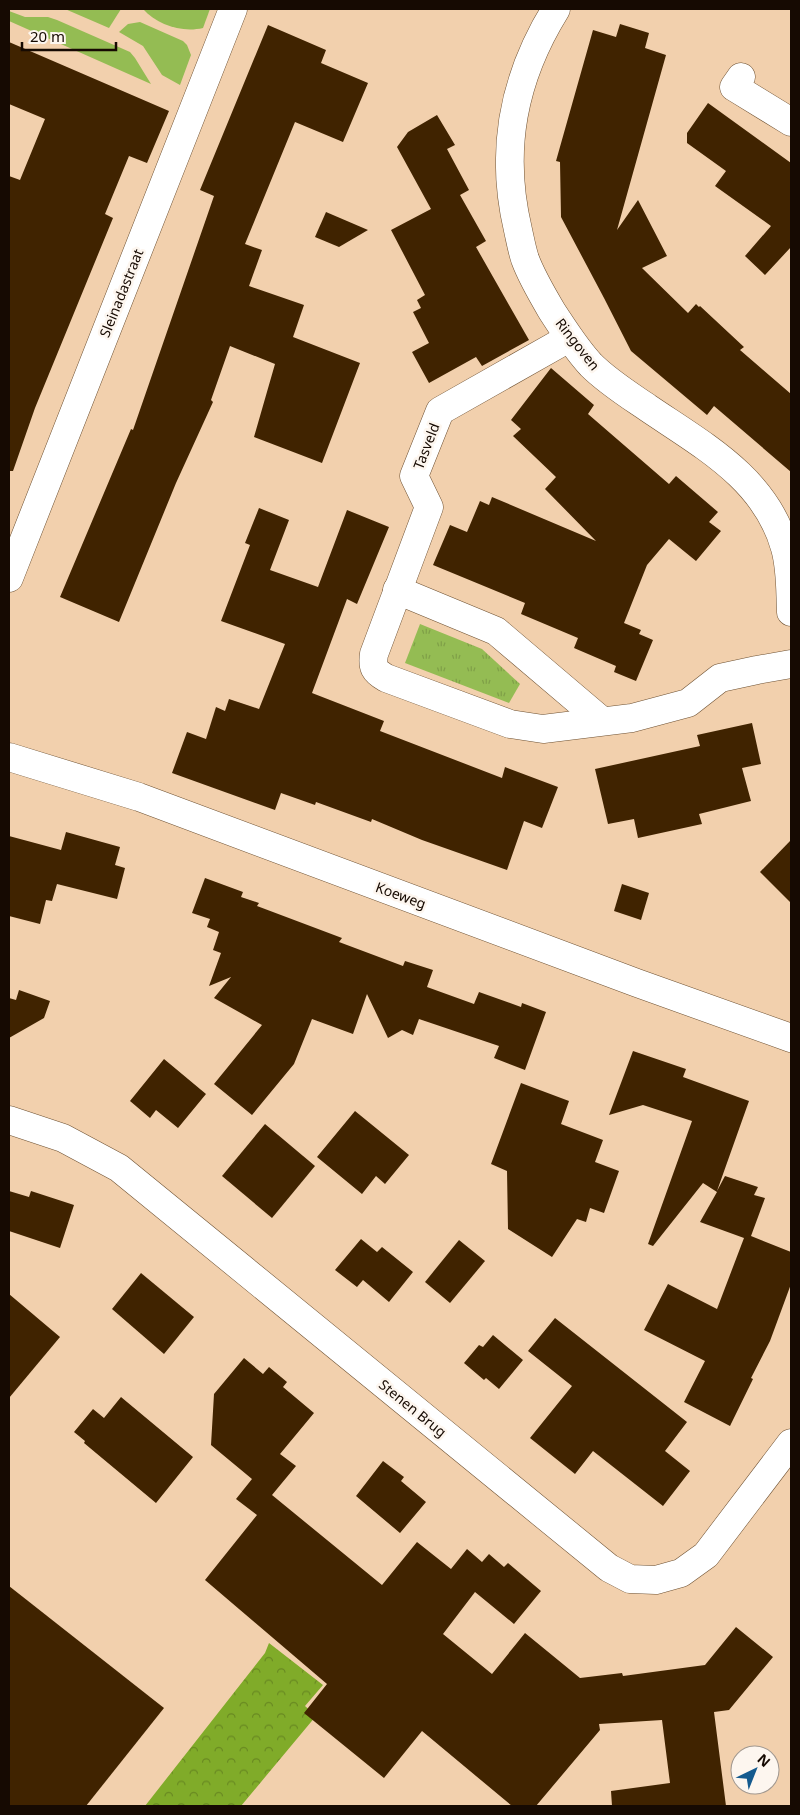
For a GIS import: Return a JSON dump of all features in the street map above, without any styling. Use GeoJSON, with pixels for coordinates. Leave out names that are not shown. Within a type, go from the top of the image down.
{"type":"FeatureCollection","features":[{"type":"Feature","properties":{"kind":"street","name":"Sleinadastraat"},"geometry":{"type":"LineString","coordinates":[[9,578],[233,9]]}},
{"type":"Feature","properties":{"kind":"street","name":"Ringoven"},"geometry":{"type":"LineString","coordinates":[[556,9],[533,52],[515,104],[511,136],[510,187],[525,259],[546,300],[569,338],[591,365],[610,382],[719,456],[745,479],[784,519],[785,548],[790,571],[791,612]]}},
{"type":"Feature","properties":{"kind":"street"},"geometry":{"type":"LineString","coordinates":[[741,77],[734,87],[791,122]]}},
{"type":"Feature","properties":{"kind":"street","name":"Tasveld"},"geometry":{"type":"LineString","coordinates":[[569,338],[440,411],[414,476],[429,507],[374,654],[373,667],[381,675],[470,711],[510,724],[543,729],[632,718],[688,703],[720,678],[791,664]]}},
{"type":"Feature","properties":{"kind":"street"},"geometry":{"type":"LineString","coordinates":[[397,590],[496,631],[602,721]]}},
{"type":"Feature","properties":{"kind":"street","name":"Koeweg"},"geometry":{"type":"LineString","coordinates":[[9,757],[139,798],[637,983],[791,1038]]}},
{"type":"Feature","properties":{"kind":"street","name":"Stenen Brug"},"geometry":{"type":"LineString","coordinates":[[9,1120],[63,1138],[119,1168],[609,1568],[630,1579],[656,1580],[681,1573],[706,1555],[791,1443]]}},
{"type":"Feature","properties":{"kind":"green space"},"geometry":{"type":"Polygon","coordinates":[[[65,9],[121,9],[109,28],[65,9]]]}},
{"type":"Feature","properties":{"kind":"green space"},"geometry":{"type":"Polygon","coordinates":[[[143,9],[210,9],[203,28],[187,29],[163,23],[143,9]]]}},
{"type":"Feature","properties":{"kind":"green space"},"geometry":{"type":"Polygon","coordinates":[[[9,11],[25,17],[48,17],[57,20],[130,52],[151,84],[9,21],[9,11]]]}},
{"type":"Feature","properties":{"kind":"green space"},"geometry":{"type":"Polygon","coordinates":[[[140,22],[183,41],[187,45],[191,55],[180,85],[162,75],[143,46],[119,32],[128,24],[140,22]]]}},
{"type":"Feature","properties":{"kind":"green space"},"geometry":{"type":"Polygon","coordinates":[[[420,624],[482,649],[520,684],[509,703],[405,663],[420,624]]]}},
{"type":"Feature","properties":{"kind":"green space"},"geometry":{"type":"Polygon","coordinates":[[[269,1643],[323,1685],[305,1706],[316,1716],[241,1806],[145,1806],[265,1653],[269,1643]]]}},
{"type":"Feature","properties":{"kind":"building"},"geometry":{"type":"Polygon","coordinates":[[[620,24],[649,33],[645,48],[666,55],[617,230],[638,200],[667,256],[642,268],[688,313],[696,304],[700,306],[744,347],[740,350],[791,394],[791,472],[714,406],[707,415],[631,351],[561,217],[560,162],[556,161],[593,30],[616,37],[620,24]]]}},
{"type":"Feature","properties":{"kind":"building"},"geometry":{"type":"Polygon","coordinates":[[[268,25],[326,50],[321,63],[368,83],[343,142],[295,122],[245,244],[262,250],[249,286],[304,305],[293,337],[360,363],[322,463],[254,437],[275,364],[230,346],[211,400],[213,402],[176,483],[119,622],[60,597],[131,429],[133,430],[214,196],[200,190],[268,25]]]}},
{"type":"Feature","properties":{"kind":"building"},"geometry":{"type":"Polygon","coordinates":[[[9,42],[169,111],[147,163],[129,156],[105,214],[113,218],[35,408],[13,471],[9,471],[9,176],[20,180],[45,119],[9,104],[9,42]]]}},
{"type":"Feature","properties":{"kind":"building"},"geometry":{"type":"Polygon","coordinates":[[[708,103],[791,163],[791,247],[765,275],[745,256],[771,226],[715,186],[726,171],[687,143],[687,133],[708,103]]]}},
{"type":"Feature","properties":{"kind":"building"},"geometry":{"type":"Polygon","coordinates":[[[437,115],[455,145],[447,149],[469,190],[460,195],[486,241],[476,247],[529,340],[482,366],[476,357],[429,383],[412,352],[429,343],[413,312],[421,308],[417,300],[425,295],[391,230],[431,209],[397,147],[408,132],[437,115]]]}},
{"type":"Feature","properties":{"kind":"building"},"geometry":{"type":"Polygon","coordinates":[[[326,212],[368,230],[339,247],[315,237],[326,212]]]}},
{"type":"Feature","properties":{"kind":"building"},"geometry":{"type":"Polygon","coordinates":[[[551,368],[594,405],[588,414],[669,484],[676,476],[718,512],[709,522],[721,531],[696,561],[669,539],[647,565],[624,623],[641,630],[639,634],[653,640],[636,681],[614,672],[616,666],[574,648],[578,638],[521,614],[525,603],[433,565],[450,525],[467,532],[480,501],[489,505],[492,497],[596,541],[545,489],[556,477],[513,436],[521,429],[511,420],[551,368]]]}},
{"type":"Feature","properties":{"kind":"building"},"geometry":{"type":"Polygon","coordinates":[[[259,508],[289,520],[270,570],[318,587],[347,510],[389,527],[357,604],[347,599],[312,693],[384,721],[380,731],[502,778],[505,767],[558,787],[542,828],[524,821],[507,870],[422,840],[372,819],[371,822],[316,802],[315,805],[281,793],[275,810],[172,773],[187,732],[206,739],[216,707],[225,711],[229,699],[259,709],[285,644],[221,621],[250,545],[245,543],[259,508]]]}},
{"type":"Feature","properties":{"kind":"building"},"geometry":{"type":"Polygon","coordinates":[[[752,723],[761,764],[742,768],[751,801],[699,814],[702,824],[638,838],[634,819],[608,824],[595,769],[700,746],[697,735],[752,723]]]}},
{"type":"Feature","properties":{"kind":"building"},"geometry":{"type":"Polygon","coordinates":[[[66,832],[120,847],[115,865],[125,868],[117,899],[57,884],[52,901],[46,900],[40,924],[9,916],[9,836],[61,850],[66,832]]]}},
{"type":"Feature","properties":{"kind":"building"},"geometry":{"type":"Polygon","coordinates":[[[791,840],[791,903],[760,872],[791,840]]]}},
{"type":"Feature","properties":{"kind":"building"},"geometry":{"type":"Polygon","coordinates":[[[205,878],[243,892],[241,897],[259,903],[257,906],[342,938],[339,942],[403,966],[405,961],[433,970],[427,987],[474,1004],[479,992],[521,1007],[522,1003],[546,1012],[525,1070],[494,1058],[499,1046],[419,1019],[413,1035],[402,1030],[388,1038],[367,994],[353,1034],[312,1019],[294,1064],[252,1115],[214,1084],[262,1025],[214,998],[231,977],[209,986],[221,953],[213,950],[219,932],[207,927],[210,919],[192,913],[205,878]]]}},
{"type":"Feature","properties":{"kind":"building"},"geometry":{"type":"Polygon","coordinates":[[[622,884],[649,893],[641,920],[614,911],[622,884]]]}},
{"type":"Feature","properties":{"kind":"building"},"geometry":{"type":"Polygon","coordinates":[[[19,990],[50,1001],[44,1018],[9,1038],[9,998],[16,1000],[19,990]]]}},
{"type":"Feature","properties":{"kind":"building"},"geometry":{"type":"Polygon","coordinates":[[[633,1051],[686,1069],[683,1077],[749,1101],[717,1191],[725,1176],[758,1187],[754,1195],[765,1198],[751,1236],[791,1252],[791,1284],[770,1341],[730,1426],[684,1402],[705,1361],[644,1330],[668,1284],[717,1309],[744,1238],[700,1222],[717,1192],[703,1183],[653,1246],[648,1244],[692,1121],[643,1105],[609,1115],[633,1051]]]}},
{"type":"Feature","properties":{"kind":"building"},"geometry":{"type":"Polygon","coordinates":[[[164,1059],[206,1094],[178,1128],[156,1110],[150,1118],[130,1101],[164,1059]]]}},
{"type":"Feature","properties":{"kind":"building"},"geometry":{"type":"Polygon","coordinates":[[[521,1083],[569,1101],[561,1124],[603,1140],[595,1162],[619,1171],[604,1213],[590,1208],[586,1222],[577,1219],[552,1257],[508,1229],[507,1171],[491,1164],[521,1083]]]}},
{"type":"Feature","properties":{"kind":"building"},"geometry":{"type":"Polygon","coordinates":[[[355,1111],[409,1155],[385,1184],[376,1176],[362,1194],[317,1157],[355,1111]]]}},
{"type":"Feature","properties":{"kind":"building"},"geometry":{"type":"Polygon","coordinates":[[[265,1124],[315,1166],[272,1218],[222,1176],[265,1124]]]}},
{"type":"Feature","properties":{"kind":"building"},"geometry":{"type":"Polygon","coordinates":[[[9,1191],[29,1197],[31,1191],[74,1205],[60,1248],[9,1231],[9,1191]]]}},
{"type":"Feature","properties":{"kind":"building"},"geometry":{"type":"Polygon","coordinates":[[[361,1239],[377,1252],[382,1247],[413,1272],[389,1302],[363,1280],[357,1287],[335,1270],[361,1239]]]}},
{"type":"Feature","properties":{"kind":"building"},"geometry":{"type":"Polygon","coordinates":[[[459,1240],[485,1261],[450,1303],[425,1282],[459,1240]]]}},
{"type":"Feature","properties":{"kind":"building"},"geometry":{"type":"Polygon","coordinates":[[[141,1273],[194,1317],[164,1354],[112,1309],[141,1273]]]}},
{"type":"Feature","properties":{"kind":"building"},"geometry":{"type":"Polygon","coordinates":[[[9,1294],[60,1337],[9,1398],[9,1294]]]}},
{"type":"Feature","properties":{"kind":"building"},"geometry":{"type":"Polygon","coordinates":[[[555,1318],[687,1422],[665,1451],[690,1471],[663,1506],[593,1451],[575,1474],[530,1438],[572,1386],[528,1351],[555,1318]]]}},
{"type":"Feature","properties":{"kind":"building"},"geometry":{"type":"Polygon","coordinates":[[[493,1335],[523,1360],[499,1389],[486,1378],[484,1380],[464,1363],[479,1345],[483,1347],[493,1335]]]}},
{"type":"Feature","properties":{"kind":"building"},"geometry":{"type":"Polygon","coordinates":[[[244,1358],[263,1374],[269,1367],[287,1382],[283,1387],[314,1413],[280,1454],[296,1466],[272,1495],[382,1585],[417,1542],[451,1569],[467,1549],[482,1562],[489,1554],[504,1567],[508,1563],[541,1591],[514,1624],[475,1592],[443,1634],[492,1674],[525,1633],[580,1678],[622,1673],[623,1676],[705,1665],[736,1627],[773,1657],[729,1710],[714,1712],[726,1806],[612,1806],[611,1791],[670,1783],[662,1720],[599,1724],[600,1730],[536,1806],[512,1806],[422,1731],[384,1778],[304,1713],[327,1684],[205,1580],[257,1515],[236,1499],[252,1479],[211,1445],[214,1394],[244,1358]]]}},
{"type":"Feature","properties":{"kind":"building"},"geometry":{"type":"Polygon","coordinates":[[[121,1397],[193,1457],[156,1503],[84,1443],[85,1441],[74,1432],[93,1409],[104,1418],[121,1397]]]}},
{"type":"Feature","properties":{"kind":"building"},"geometry":{"type":"Polygon","coordinates":[[[383,1461],[404,1477],[401,1481],[426,1502],[400,1533],[356,1496],[383,1461]]]}},
{"type":"Feature","properties":{"kind":"building"},"geometry":{"type":"Polygon","coordinates":[[[9,1586],[164,1708],[86,1806],[9,1806],[9,1586]]]}}]}
